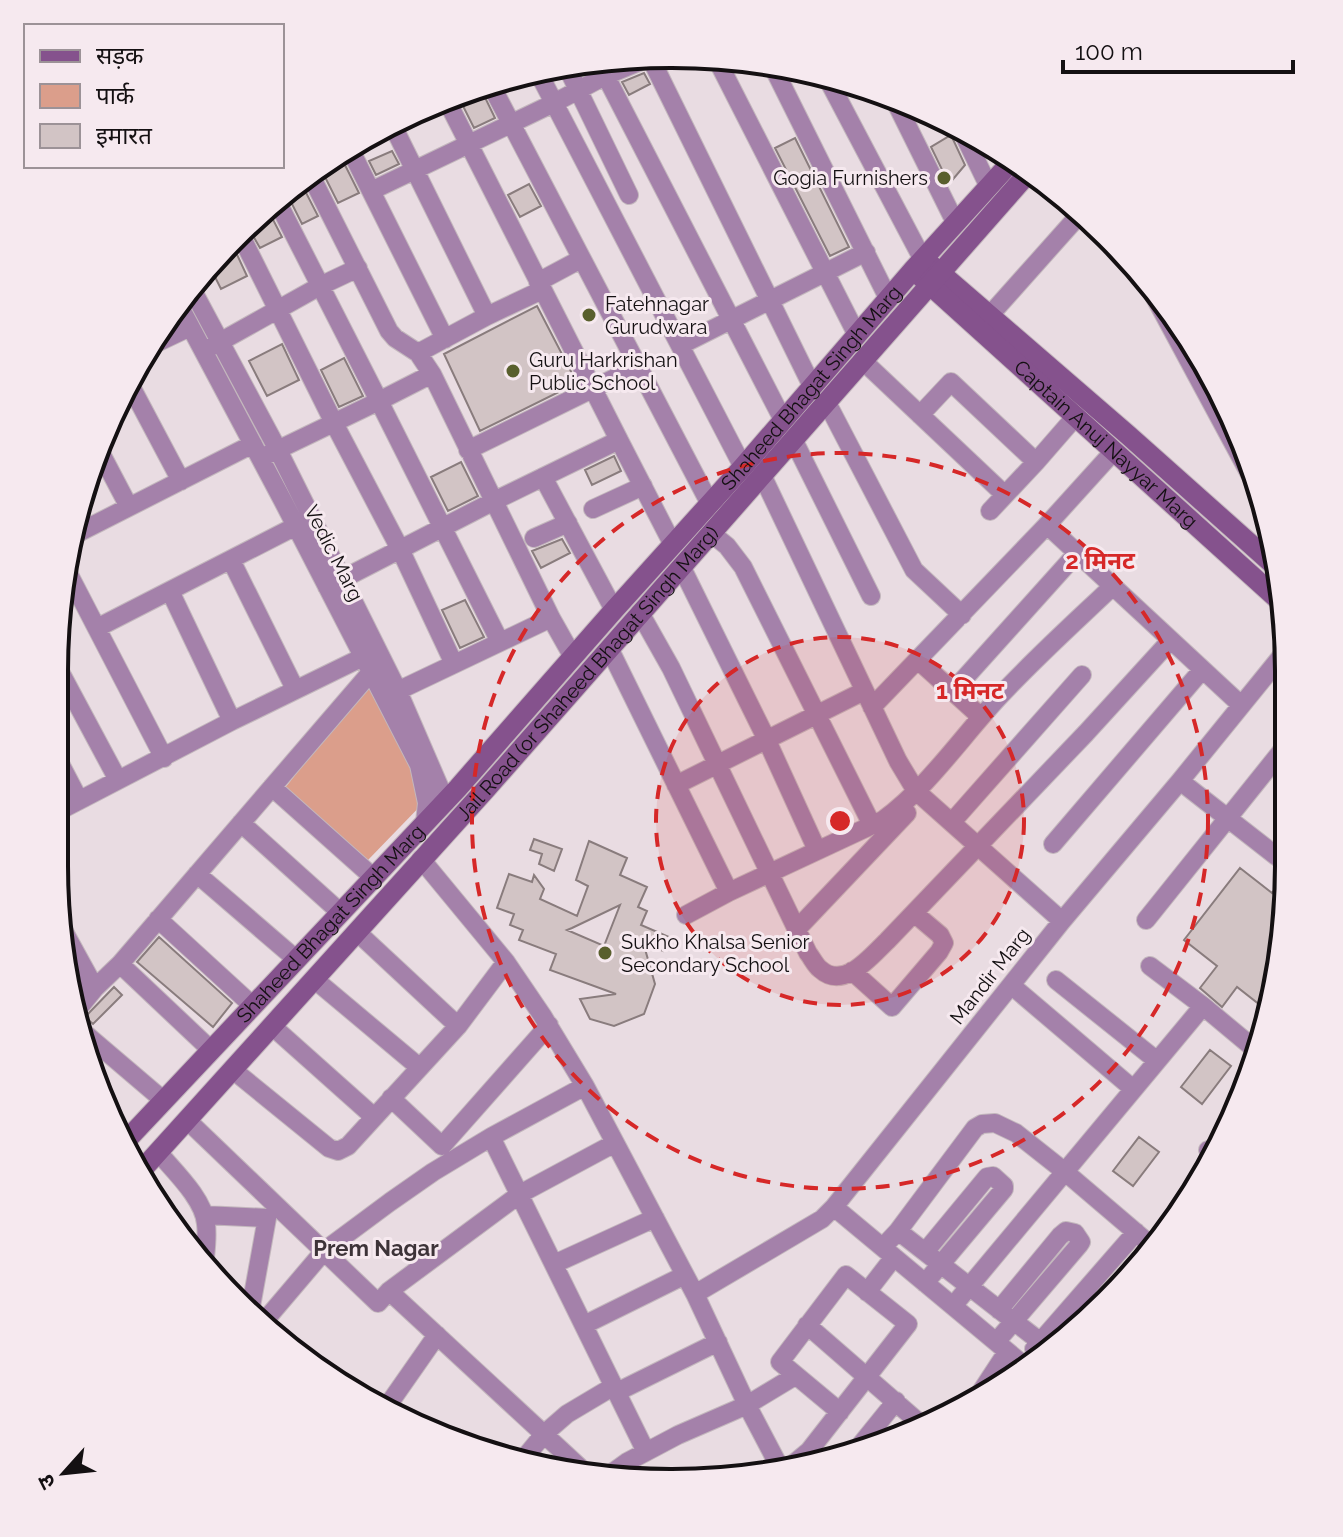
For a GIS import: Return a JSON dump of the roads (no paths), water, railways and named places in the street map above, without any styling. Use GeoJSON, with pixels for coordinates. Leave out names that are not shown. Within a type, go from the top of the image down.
{"type":"FeatureCollection","features":[{"type":"Feature","properties":{"kind":"main road","name":"Shaheed Bhagat Singh Marg"},"geometry":{"type":"LineString","coordinates":[[129,1131],[163,1100],[446,802],[710,504],[753,471],[783,420],[819,394],[857,335],[888,298],[926,272],[956,224],[1005,169]]}},
{"type":"Feature","properties":{"kind":"main road","name":"Jail Road (or Shaheed Bhagat Singh Marg)"},"geometry":{"type":"LineString","coordinates":[[147,1164],[486,789],[711,533],[753,471],[793,439],[819,394],[862,360],[926,272],[1021,180]]}},
{"type":"Feature","properties":{"kind":"main road","name":"Captain Anuj Nayyar Marg"},"geometry":{"type":"LineString","coordinates":[[926,272],[990,315],[1263,556]]}},
{"type":"Feature","properties":{"kind":"main road","name":"Captain Anuj Nayyar Marg"},"geometry":{"type":"LineString","coordinates":[[926,272],[1076,416],[1270,592]]}},
{"type":"Feature","properties":{"kind":"street"},"geometry":{"type":"LineString","coordinates":[[655,68],[769,300],[914,570],[962,615]]}},
{"type":"Feature","properties":{"kind":"street"},"geometry":{"type":"LineString","coordinates":[[371,191],[619,70]]}},
{"type":"Feature","properties":{"kind":"street"},"geometry":{"type":"LineString","coordinates":[[722,70],[857,335]]}},
{"type":"Feature","properties":{"kind":"street"},"geometry":{"type":"LineString","coordinates":[[603,72],[783,420]]}},
{"type":"Feature","properties":{"kind":"street"},"geometry":{"type":"LineString","coordinates":[[572,77],[629,195]]}},
{"type":"Feature","properties":{"kind":"street"},"geometry":{"type":"LineString","coordinates":[[779,78],[888,298]]}},
{"type":"Feature","properties":{"kind":"street"},"geometry":{"type":"LineString","coordinates":[[543,82],[681,345],[753,471],[898,761],[916,791],[1062,921]]}},
{"type":"Feature","properties":{"kind":"street"},"geometry":{"type":"LineString","coordinates":[[833,91],[926,272]]}},
{"type":"Feature","properties":{"kind":"street"},"geometry":{"type":"LineString","coordinates":[[496,95],[710,504]]}},
{"type":"Feature","properties":{"kind":"street"},"geometry":{"type":"LineString","coordinates":[[451,110],[673,545]]}},
{"type":"Feature","properties":{"kind":"street"},"geometry":{"type":"LineString","coordinates":[[901,114],[956,224]]}},
{"type":"Feature","properties":{"kind":"street"},"geometry":{"type":"LineString","coordinates":[[397,134],[487,316]]}},
{"type":"Feature","properties":{"kind":"street"},"geometry":{"type":"LineString","coordinates":[[970,147],[989,187]]}},
{"type":"Feature","properties":{"kind":"street"},"geometry":{"type":"LineString","coordinates":[[355,158],[445,339]]}},
{"type":"Feature","properties":{"kind":"street"},"geometry":{"type":"LineString","coordinates":[[315,185],[389,331],[418,353],[432,374],[573,657]]}},
{"type":"Feature","properties":{"kind":"street"},"geometry":{"type":"LineString","coordinates":[[282,211],[500,642]]}},
{"type":"Feature","properties":{"kind":"street"},"geometry":{"type":"LineString","coordinates":[[990,315],[1073,222]]}},
{"type":"Feature","properties":{"kind":"street"},"geometry":{"type":"LineString","coordinates":[[245,245],[400,549],[454,664]]}},
{"type":"Feature","properties":{"kind":"street"},"geometry":{"type":"LineString","coordinates":[[681,345],[866,252]]}},
{"type":"Feature","properties":{"kind":"street"},"geometry":{"type":"LineString","coordinates":[[418,353],[540,286],[581,259]]}},
{"type":"Feature","properties":{"kind":"street"},"geometry":{"type":"LineString","coordinates":[[212,347],[358,268]]}},
{"type":"Feature","properties":{"kind":"street","name":"Vedic Marg"},"geometry":{"type":"LineString","coordinates":[[196,300],[212,347],[334,583],[372,664],[391,694],[446,802]]}},
{"type":"Feature","properties":{"kind":"street","name":"Vedic Marg"},"geometry":{"type":"LineString","coordinates":[[184,316],[190,327],[212,347]]}},
{"type":"Feature","properties":{"kind":"street"},"geometry":{"type":"LineString","coordinates":[[170,337],[190,327]]}},
{"type":"Feature","properties":{"kind":"street"},"geometry":{"type":"LineString","coordinates":[[862,360],[1005,495]]}},
{"type":"Feature","properties":{"kind":"street"},"geometry":{"type":"LineString","coordinates":[[468,450],[637,367]]}},
{"type":"Feature","properties":{"kind":"street"},"geometry":{"type":"LineString","coordinates":[[86,529],[181,481],[334,423],[432,374]]}},
{"type":"Feature","properties":{"kind":"street"},"geometry":{"type":"LineString","coordinates":[[920,415],[951,382],[1036,462]]}},
{"type":"Feature","properties":{"kind":"street"},"geometry":{"type":"LineString","coordinates":[[135,395],[181,481]]}},
{"type":"Feature","properties":{"kind":"street"},"geometry":{"type":"LineString","coordinates":[[990,511],[1076,416]]}},
{"type":"Feature","properties":{"kind":"street"},"geometry":{"type":"LineString","coordinates":[[793,439],[871,596]]}},
{"type":"Feature","properties":{"kind":"street"},"geometry":{"type":"LineString","coordinates":[[334,583],[619,440]]}},
{"type":"Feature","properties":{"kind":"street","name":"Vedic Marg"},"geometry":{"type":"LineString","coordinates":[[264,451],[296,526],[334,583]]}},
{"type":"Feature","properties":{"kind":"street"},"geometry":{"type":"LineString","coordinates":[[676,785],[817,714],[868,699],[918,660],[1114,451]]}},
{"type":"Feature","properties":{"kind":"street"},"geometry":{"type":"LineString","coordinates":[[106,463],[129,507]]}},
{"type":"Feature","properties":{"kind":"street"},"geometry":{"type":"LineString","coordinates":[[543,477],[614,610]]}},
{"type":"Feature","properties":{"kind":"street"},"geometry":{"type":"LineString","coordinates":[[593,509],[643,486]]}},
{"type":"Feature","properties":{"kind":"street"},"geometry":{"type":"LineString","coordinates":[[534,538],[568,523]]}},
{"type":"Feature","properties":{"kind":"street"},"geometry":{"type":"LineString","coordinates":[[1047,525],[1241,705]]}},
{"type":"Feature","properties":{"kind":"street"},"geometry":{"type":"LineString","coordinates":[[97,628],[296,526]]}},
{"type":"Feature","properties":{"kind":"street"},"geometry":{"type":"LineString","coordinates":[[711,533],[727,546],[743,567],[872,825]]}},
{"type":"Feature","properties":{"kind":"street"},"geometry":{"type":"LineString","coordinates":[[953,691],[1078,552]]}},
{"type":"Feature","properties":{"kind":"street"},"geometry":{"type":"LineString","coordinates":[[231,560],[295,689]]}},
{"type":"Feature","properties":{"kind":"street"},"geometry":{"type":"LineString","coordinates":[[681,566],[817,850]]}},
{"type":"Feature","properties":{"kind":"street"},"geometry":{"type":"LineString","coordinates":[[74,585],[164,758]]}},
{"type":"Feature","properties":{"kind":"street"},"geometry":{"type":"LineString","coordinates":[[686,915],[883,820],[899,808],[981,717],[1113,586]]}},
{"type":"Feature","properties":{"kind":"street"},"geometry":{"type":"LineString","coordinates":[[170,591],[232,721]]}},
{"type":"Feature","properties":{"kind":"street"},"geometry":{"type":"LineString","coordinates":[[640,613],[671,668],[808,953],[822,971],[844,976],[887,941],[1170,641]]}},
{"type":"Feature","properties":{"kind":"street"},"geometry":{"type":"LineString","coordinates":[[391,694],[551,618]]}},
{"type":"Feature","properties":{"kind":"street"},"geometry":{"type":"LineString","coordinates":[[609,648],[729,892]]}},
{"type":"Feature","properties":{"kind":"street"},"geometry":{"type":"LineString","coordinates":[[918,660],[981,717]]}},
{"type":"Feature","properties":{"kind":"street"},"geometry":{"type":"LineString","coordinates":[[68,806],[295,689],[372,664]]}},
{"type":"Feature","properties":{"kind":"street"},"geometry":{"type":"LineString","coordinates":[[84,1001],[272,787],[372,664]]}},
{"type":"Feature","properties":{"kind":"street","name":"Mandir Marg"},"geometry":{"type":"LineString","coordinates":[[695,1294],[822,1219],[834,1207],[1062,921],[1275,664]]}},
{"type":"Feature","properties":{"kind":"street"},"geometry":{"type":"LineString","coordinates":[[1053,844],[1202,670]]}},
{"type":"Feature","properties":{"kind":"street"},"geometry":{"type":"LineString","coordinates":[[952,822],[1082,675]]}},
{"type":"Feature","properties":{"kind":"street"},"geometry":{"type":"LineString","coordinates":[[68,687],[118,780]]}},
{"type":"Feature","properties":{"kind":"street","name":"Vedic Marg"},"geometry":{"type":"LineString","coordinates":[[391,694],[419,765],[427,803],[425,823]]}},
{"type":"Feature","properties":{"kind":"street"},"geometry":{"type":"LineString","coordinates":[[1146,920],[1275,759]]}},
{"type":"Feature","properties":{"kind":"street"},"geometry":{"type":"LineString","coordinates":[[68,779],[79,800]]}},
{"type":"Feature","properties":{"kind":"street"},"geometry":{"type":"LineString","coordinates":[[1180,781],[1275,855]]}},
{"type":"Feature","properties":{"kind":"street"},"geometry":{"type":"LineString","coordinates":[[272,787],[374,878]]}},
{"type":"Feature","properties":{"kind":"street"},"geometry":{"type":"LineString","coordinates":[[796,930],[914,806],[916,791]]}},
{"type":"Feature","properties":{"kind":"street"},"geometry":{"type":"LineString","coordinates":[[241,823],[341,913]]}},
{"type":"Feature","properties":{"kind":"street"},"geometry":{"type":"LineString","coordinates":[[421,859],[506,962],[549,1025],[585,1086],[695,1294],[776,1459]]}},
{"type":"Feature","properties":{"kind":"street"},"geometry":{"type":"LineString","coordinates":[[197,874],[297,960]]}},
{"type":"Feature","properties":{"kind":"street"},"geometry":{"type":"LineString","coordinates":[[852,971],[892,1007],[944,943],[940,935],[914,913]]}},
{"type":"Feature","properties":{"kind":"street"},"geometry":{"type":"LineString","coordinates":[[158,919],[253,1006]]}},
{"type":"Feature","properties":{"kind":"street"},"geometry":{"type":"LineString","coordinates":[[357,932],[458,1026]]}},
{"type":"Feature","properties":{"kind":"street"},"geometry":{"type":"LineString","coordinates":[[74,950],[95,988]]}},
{"type":"Feature","properties":{"kind":"street"},"geometry":{"type":"LineString","coordinates":[[233,1070],[329,1148],[338,1151],[348,1146],[458,1026],[506,962]]}},
{"type":"Feature","properties":{"kind":"street"},"geometry":{"type":"LineString","coordinates":[[120,964],[211,1050]]}},
{"type":"Feature","properties":{"kind":"street"},"geometry":{"type":"LineString","coordinates":[[1150,966],[1248,1043]]}},
{"type":"Feature","properties":{"kind":"street"},"geometry":{"type":"LineString","coordinates":[[314,979],[419,1067]]}},
{"type":"Feature","properties":{"kind":"street"},"geometry":{"type":"LineString","coordinates":[[1056,980],[1156,1060]]}},
{"type":"Feature","properties":{"kind":"street"},"geometry":{"type":"LineString","coordinates":[[1011,985],[1132,1088]]}},
{"type":"Feature","properties":{"kind":"street"},"geometry":{"type":"LineString","coordinates":[[82,990],[95,988]]}},
{"type":"Feature","properties":{"kind":"street"},"geometry":{"type":"LineString","coordinates":[[953,1306],[1203,1006]]}},
{"type":"Feature","properties":{"kind":"street"},"geometry":{"type":"LineString","coordinates":[[391,1098],[442,1146],[549,1025]]}},
{"type":"Feature","properties":{"kind":"street"},"geometry":{"type":"LineString","coordinates":[[272,1026],[374,1117]]}},
{"type":"Feature","properties":{"kind":"street"},"geometry":{"type":"LineString","coordinates":[[95,1042],[163,1100]]}},
{"type":"Feature","properties":{"kind":"street"},"geometry":{"type":"LineString","coordinates":[[270,1315],[324,1251],[433,1172],[585,1086]]}},
{"type":"Feature","properties":{"kind":"street"},"geometry":{"type":"LineString","coordinates":[[187,1120],[378,1303],[389,1291],[520,1194],[615,1143]]}},
{"type":"Feature","properties":{"kind":"street"},"geometry":{"type":"LineString","coordinates":[[867,1292],[898,1231],[975,1128],[982,1124],[995,1123],[1016,1133],[1145,1240]]}},
{"type":"Feature","properties":{"kind":"street"},"geometry":{"type":"LineString","coordinates":[[491,1137],[646,1452]]}},
{"type":"Feature","properties":{"kind":"street"},"geometry":{"type":"LineString","coordinates":[[158,1152],[202,1207],[206,1222],[205,1247]]}},
{"type":"Feature","properties":{"kind":"street"},"geometry":{"type":"LineString","coordinates":[[925,1252],[987,1177],[993,1176],[1004,1186],[925,1283]]}},
{"type":"Feature","properties":{"kind":"street"},"geometry":{"type":"LineString","coordinates":[[834,1207],[1013,1356]]}},
{"type":"Feature","properties":{"kind":"street"},"geometry":{"type":"LineString","coordinates":[[204,1215],[267,1218],[252,1299]]}},
{"type":"Feature","properties":{"kind":"street"},"geometry":{"type":"LineString","coordinates":[[554,1264],[655,1218]]}},
{"type":"Feature","properties":{"kind":"street"},"geometry":{"type":"LineString","coordinates":[[898,1231],[1041,1343]]}},
{"type":"Feature","properties":{"kind":"street"},"geometry":{"type":"LineString","coordinates":[[999,1310],[1060,1236],[1066,1231],[1075,1233],[1081,1242],[1079,1245],[1014,1322],[1013,1356]]}},
{"type":"Feature","properties":{"kind":"street"},"geometry":{"type":"LineString","coordinates":[[1062,1325],[1136,1232]]}},
{"type":"Feature","properties":{"kind":"street"},"geometry":{"type":"LineString","coordinates":[[584,1325],[685,1275]]}},
{"type":"Feature","properties":{"kind":"street"},"geometry":{"type":"LineString","coordinates":[[807,1453],[840,1412],[908,1324],[846,1275],[780,1362],[840,1412]]}},
{"type":"Feature","properties":{"kind":"street"},"geometry":{"type":"LineString","coordinates":[[389,1291],[572,1460]]}},
{"type":"Feature","properties":{"kind":"street"},"geometry":{"type":"LineString","coordinates":[[807,1325],[914,1418]]}},
{"type":"Feature","properties":{"kind":"street"},"geometry":{"type":"LineString","coordinates":[[392,1400],[437,1335]]}},
{"type":"Feature","properties":{"kind":"street"},"geometry":{"type":"LineString","coordinates":[[530,1451],[567,1414],[718,1342]]}},
{"type":"Feature","properties":{"kind":"street"},"geometry":{"type":"LineString","coordinates":[[622,1467],[678,1435],[747,1405],[795,1376]]}},
{"type":"Feature","properties":{"kind":"street"},"geometry":{"type":"LineString","coordinates":[[868,1436],[896,1401]]}},
{"type":"Feature","properties":{"kind":"place","name":"Gogia Furnishers"},"geometry":{"type":"Point","coordinates":[944,178]}},
{"type":"Feature","properties":{"kind":"place","name":"Fatehnagar Gurudwara"},"geometry":{"type":"Point","coordinates":[589,315]}},
{"type":"Feature","properties":{"kind":"place","name":"Guru Harkrishan Public School"},"geometry":{"type":"Point","coordinates":[513,371]}},
{"type":"Feature","properties":{"kind":"place","name":"Sukho Khalsa Senior Secondary School"},"geometry":{"type":"Point","coordinates":[605,953]}},
{"type":"Feature","properties":{"kind":"district","name":"Prem Nagar"},"geometry":{"type":"Point","coordinates":[376,1248]}}]}
